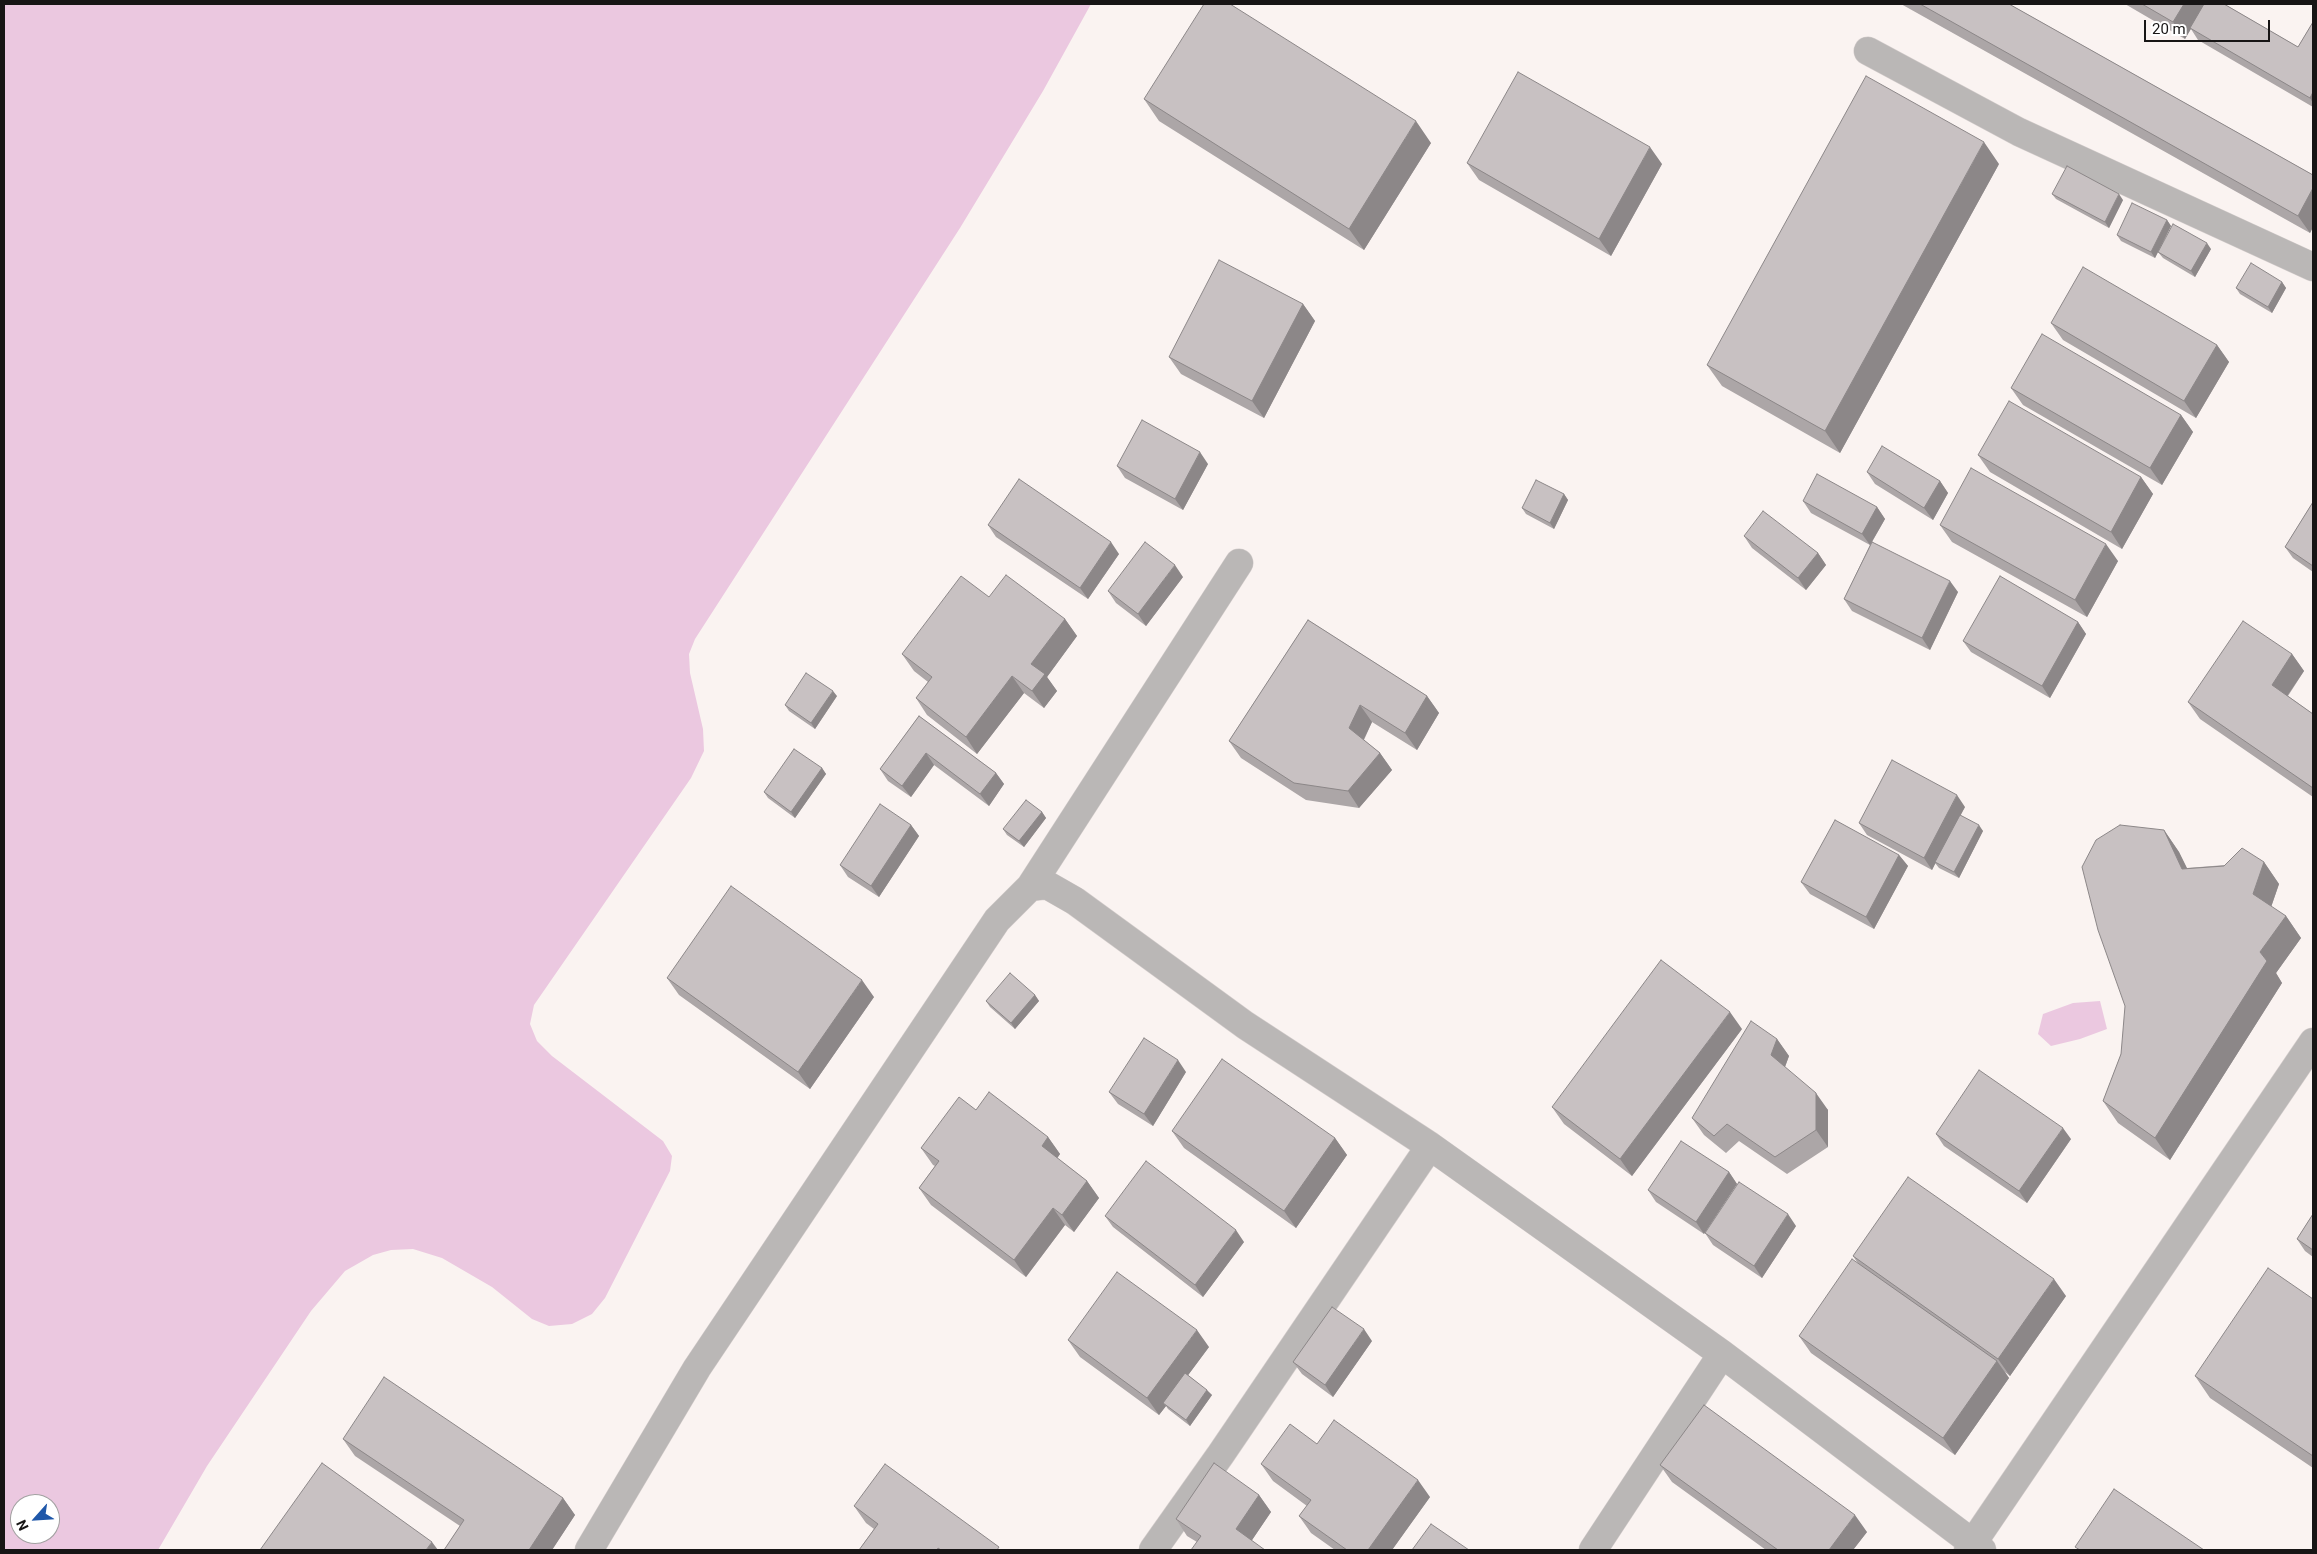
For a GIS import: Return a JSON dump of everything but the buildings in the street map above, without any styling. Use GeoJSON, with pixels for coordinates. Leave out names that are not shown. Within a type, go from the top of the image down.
{"type":"FeatureCollection","features":[{"type":"Feature","properties":{"kind":"street"},"geometry":{"type":"LineString","coordinates":[[1868,50],[2019,132],[2313,267]]}},
{"type":"Feature","properties":{"kind":"street"},"geometry":{"type":"LineString","coordinates":[[589,1550],[719,1334],[997,920],[1030,887],[1239,563]]}},
{"type":"Feature","properties":{"kind":"street"},"geometry":{"type":"LineString","coordinates":[[1030,887],[1047,885],[1076,901],[1245,1025],[1430,1146],[1722,1354],[1974,1548],[2313,1042]]}},
{"type":"Feature","properties":{"kind":"street"},"geometry":{"type":"LineString","coordinates":[[1153,1550],[1430,1146]]}},
{"type":"Feature","properties":{"kind":"street"},"geometry":{"type":"LineString","coordinates":[[1593,1550],[1722,1354]]}},
{"type":"Feature","properties":{"kind":"shaded area"},"geometry":{"type":"Polygon","coordinates":[[[4,4],[1091,4],[1043,91],[960,228],[695,639],[689,654],[690,673],[703,729],[704,751],[691,778],[534,1005],[530,1024],[537,1041],[552,1056],[663,1141],[672,1156],[670,1171],[605,1298],[592,1314],[572,1324],[549,1326],[532,1319],[492,1287],[442,1258],[413,1249],[391,1250],[373,1255],[345,1271],[311,1311],[207,1466],[158,1550],[4,1550],[4,4]]]}},
{"type":"Feature","properties":{"kind":"shaded area"},"geometry":{"type":"Polygon","coordinates":[[[2100,1001],[2107,1029],[2080,1039],[2051,1046],[2038,1034],[2043,1014],[2073,1003],[2100,1001]]]}}]}
